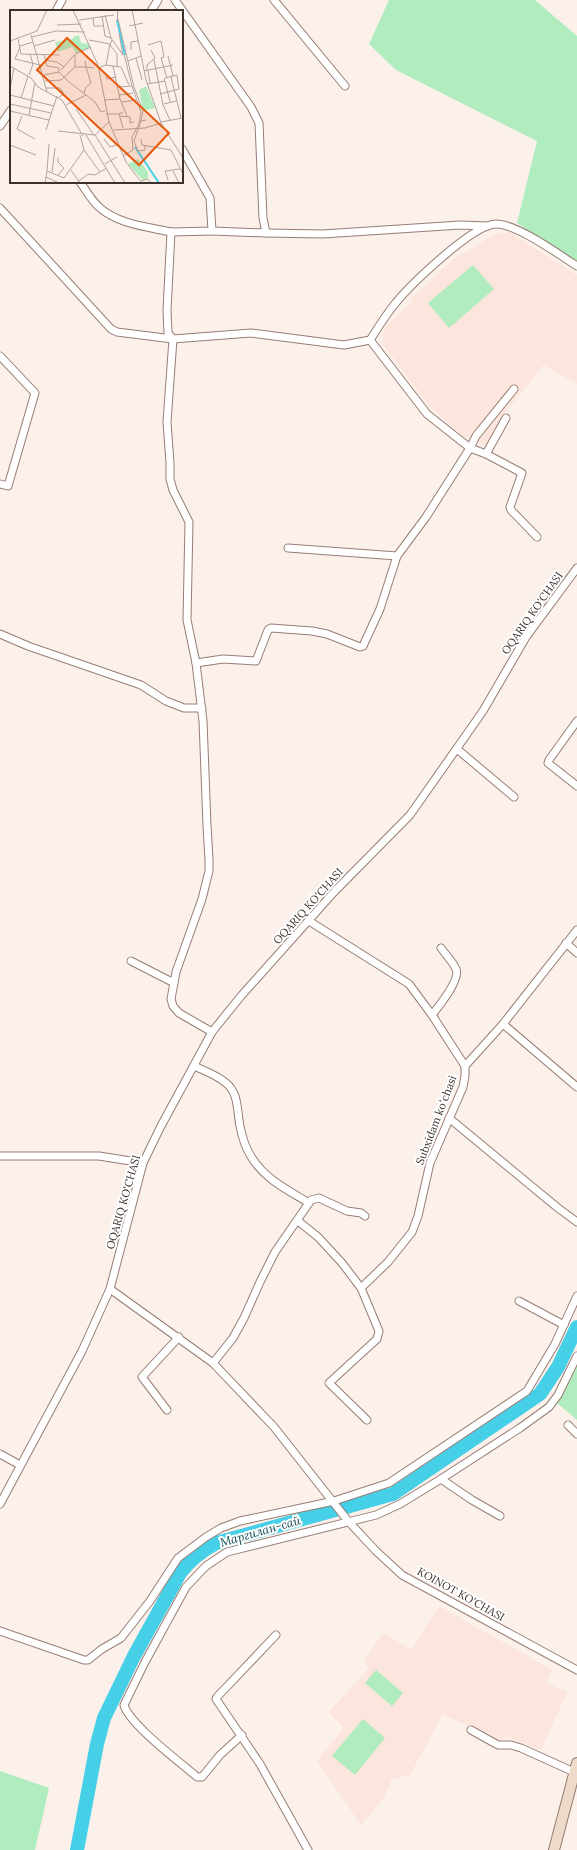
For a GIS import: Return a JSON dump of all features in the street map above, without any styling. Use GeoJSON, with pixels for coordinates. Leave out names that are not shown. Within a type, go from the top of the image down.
{"type":"FeatureCollection","features":[{"type":"Feature","properties":{"kind":"main road"},"geometry":{"type":"LineString","coordinates":[[554,1850],[575,1768]]}},
{"type":"Feature","properties":{"kind":"street"},"geometry":{"type":"LineString","coordinates":[[57,10],[62,0]]}},
{"type":"Feature","properties":{"kind":"street"},"geometry":{"type":"LineString","coordinates":[[152,10],[158,0]]}},
{"type":"Feature","properties":{"kind":"street"},"geometry":{"type":"LineString","coordinates":[[175,0],[182,10]]}},
{"type":"Feature","properties":{"kind":"street"},"geometry":{"type":"LineString","coordinates":[[274,0],[345,86]]}},
{"type":"Feature","properties":{"kind":"street"},"geometry":{"type":"LineString","coordinates":[[183,11],[251,107],[259,123],[263,218],[266,233]]}},
{"type":"Feature","properties":{"kind":"street"},"geometry":{"type":"LineString","coordinates":[[0,126],[10,111]]}},
{"type":"Feature","properties":{"kind":"street"},"geometry":{"type":"LineString","coordinates":[[183,150],[210,198],[212,231]]}},
{"type":"Feature","properties":{"kind":"street"},"geometry":{"type":"LineString","coordinates":[[81,183],[100,208],[109,214],[127,222],[171,232],[212,231],[323,234],[460,225],[490,226]]}},
{"type":"Feature","properties":{"kind":"street"},"geometry":{"type":"LineString","coordinates":[[0,208],[111,329],[125,333],[173,339],[251,333],[344,345],[370,340],[395,304],[445,254],[480,230],[495,224],[511,226],[577,266]]}},
{"type":"Feature","properties":{"kind":"street"},"geometry":{"type":"LineString","coordinates":[[171,232],[167,310],[168,333],[173,339],[167,422],[170,479],[173,490],[189,522],[187,620],[196,662],[202,708],[209,871],[202,899],[186,940],[171,999],[173,1006],[179,1013],[212,1032]]}},
{"type":"Feature","properties":{"kind":"street"},"geometry":{"type":"LineString","coordinates":[[370,340],[427,414],[470,448],[486,454],[522,473],[510,507],[511,510],[537,537]]}},
{"type":"Feature","properties":{"kind":"street"},"geometry":{"type":"LineString","coordinates":[[0,356],[35,393],[8,486],[0,484]]}},
{"type":"Feature","properties":{"kind":"street"},"geometry":{"type":"LineString","coordinates":[[196,662],[223,659],[256,660],[268,630],[271,628],[312,631],[326,634],[360,647],[363,646],[380,609],[397,556],[426,517],[476,436],[514,389]]}},
{"type":"Feature","properties":{"kind":"street"},"geometry":{"type":"LineString","coordinates":[[486,454],[506,418]]}},
{"type":"Feature","properties":{"kind":"street"},"geometry":{"type":"LineString","coordinates":[[288,548],[397,556]]}},
{"type":"Feature","properties":{"kind":"street","name":"OQARIQ KO'CHASI"},"geometry":{"type":"LineString","coordinates":[[0,1504],[82,1351],[110,1289],[144,1163],[212,1032],[241,996],[310,921],[334,892],[410,815],[483,711],[526,637],[575,576],[577,568]]}},
{"type":"Feature","properties":{"kind":"street"},"geometry":{"type":"LineString","coordinates":[[0,634],[28,646],[141,686],[166,701],[184,708],[202,708]]}},
{"type":"Feature","properties":{"kind":"street"},"geometry":{"type":"LineString","coordinates":[[577,721],[548,763],[577,786]]}},
{"type":"Feature","properties":{"kind":"street"},"geometry":{"type":"LineString","coordinates":[[457,749],[514,797]]}},
{"type":"Feature","properties":{"kind":"street"},"geometry":{"type":"LineString","coordinates":[[310,921],[409,984],[432,1015],[465,1066]]}},
{"type":"Feature","properties":{"kind":"street","name":"Subxidam koʻchasi"},"geometry":{"type":"LineString","coordinates":[[361,1288],[388,1262],[412,1232],[418,1216],[430,1163],[463,1088],[466,1076],[465,1066],[503,1024],[577,930]]}},
{"type":"Feature","properties":{"kind":"street"},"geometry":{"type":"LineString","coordinates":[[566,943],[577,953]]}},
{"type":"Feature","properties":{"kind":"street"},"geometry":{"type":"LineString","coordinates":[[432,1015],[446,996],[458,975],[457,969],[441,948]]}},
{"type":"Feature","properties":{"kind":"street"},"geometry":{"type":"LineString","coordinates":[[130,962],[174,983]]}},
{"type":"Feature","properties":{"kind":"street"},"geometry":{"type":"LineString","coordinates":[[503,1024],[577,1087]]}},
{"type":"Feature","properties":{"kind":"street"},"geometry":{"type":"LineString","coordinates":[[194,1066],[213,1074],[228,1084],[232,1090],[243,1139],[262,1172],[270,1180],[309,1204]]}},
{"type":"Feature","properties":{"kind":"street"},"geometry":{"type":"LineString","coordinates":[[449,1118],[577,1222]]}},
{"type":"Feature","properties":{"kind":"street"},"geometry":{"type":"LineString","coordinates":[[0,1156],[99,1156],[144,1163]]}},
{"type":"Feature","properties":{"kind":"street"},"geometry":{"type":"LineString","coordinates":[[213,1364],[233,1338],[275,1252],[298,1221],[311,1200],[318,1198],[347,1211],[365,1216]]}},
{"type":"Feature","properties":{"kind":"street"},"geometry":{"type":"LineString","coordinates":[[298,1221],[318,1237],[342,1262],[361,1288],[379,1331],[377,1339],[329,1383],[367,1420]]}},
{"type":"Feature","properties":{"kind":"street"},"geometry":{"type":"LineString","coordinates":[[110,1289],[179,1337],[213,1364],[274,1427],[334,1501]]}},
{"type":"Feature","properties":{"kind":"street"},"geometry":{"type":"LineString","coordinates":[[0,1631],[84,1660],[88,1660],[102,1648],[121,1638],[150,1601],[178,1558],[206,1537],[221,1528],[240,1521],[334,1501],[389,1483],[527,1391],[555,1344],[577,1296]]}},
{"type":"Feature","properties":{"kind":"street"},"geometry":{"type":"LineString","coordinates":[[519,1300],[564,1325]]}},
{"type":"Feature","properties":{"kind":"street"},"geometry":{"type":"LineString","coordinates":[[167,1410],[142,1377],[179,1337]]}},
{"type":"Feature","properties":{"kind":"street"},"geometry":{"type":"LineString","coordinates":[[242,1735],[220,1755],[202,1777],[197,1777],[148,1734],[126,1711],[124,1705],[145,1662],[186,1587],[206,1566],[227,1552],[376,1515],[400,1504],[520,1428],[549,1407],[558,1395],[577,1356]]}},
{"type":"Feature","properties":{"kind":"street"},"geometry":{"type":"LineString","coordinates":[[568,1425],[577,1434]]}},
{"type":"Feature","properties":{"kind":"street"},"geometry":{"type":"LineString","coordinates":[[0,1454],[20,1465]]}},
{"type":"Feature","properties":{"kind":"street"},"geometry":{"type":"LineString","coordinates":[[441,1479],[472,1500],[500,1516]]}},
{"type":"Feature","properties":{"kind":"street","name":"KOINOT KO'CHASI"},"geometry":{"type":"LineString","coordinates":[[334,1501],[348,1521],[376,1551],[402,1575],[577,1670]]}},
{"type":"Feature","properties":{"kind":"street"},"geometry":{"type":"LineString","coordinates":[[276,1635],[217,1697],[218,1703],[242,1735],[260,1764],[308,1850]]}},
{"type":"Feature","properties":{"kind":"street"},"geometry":{"type":"LineString","coordinates":[[471,1730],[498,1745],[511,1745],[575,1768]]}},
{"type":"Feature","properties":{"kind":"shaded area"},"geometry":{"type":"Polygon","coordinates":[[[509,232],[577,275],[577,384],[544,365],[505,413],[486,446],[463,436],[429,406],[382,343],[385,327],[412,302],[412,298],[454,259],[494,235],[509,232]]]}},
{"type":"Feature","properties":{"kind":"shaded area"},"geometry":{"type":"Polygon","coordinates":[[[439,1606],[552,1670],[546,1683],[567,1692],[541,1750],[507,1736],[499,1741],[443,1714],[410,1775],[392,1779],[383,1799],[361,1825],[317,1761],[344,1728],[329,1712],[369,1668],[364,1661],[383,1633],[412,1650],[439,1606]]]}},
{"type":"Feature","properties":{"kind":"green space"},"geometry":{"type":"Polygon","coordinates":[[[389,0],[535,0],[577,36],[577,263],[517,223],[537,141],[396,70],[369,44],[389,0]]]}},
{"type":"Feature","properties":{"kind":"green space"},"geometry":{"type":"Polygon","coordinates":[[[473,265],[494,289],[449,328],[428,303],[473,265]]]}},
{"type":"Feature","properties":{"kind":"green space"},"geometry":{"type":"Polygon","coordinates":[[[577,1363],[577,1420],[556,1402],[577,1363]]]}},
{"type":"Feature","properties":{"kind":"green space"},"geometry":{"type":"Polygon","coordinates":[[[376,1670],[403,1693],[392,1706],[365,1683],[376,1670]]]}},
{"type":"Feature","properties":{"kind":"green space"},"geometry":{"type":"Polygon","coordinates":[[[363,1719],[385,1738],[355,1775],[332,1756],[363,1719]]]}},
{"type":"Feature","properties":{"kind":"green space"},"geometry":{"type":"Polygon","coordinates":[[[0,1771],[49,1788],[35,1850],[0,1850],[0,1771]]]}},
{"type":"Feature","properties":{"kind":"waterway","name":"Маргилан-сай"},"geometry":{"type":"LineString","coordinates":[[77,1850],[97,1744],[104,1718],[134,1656],[180,1573],[188,1564],[216,1543],[393,1494],[540,1394],[558,1367],[577,1327]]}}]}
